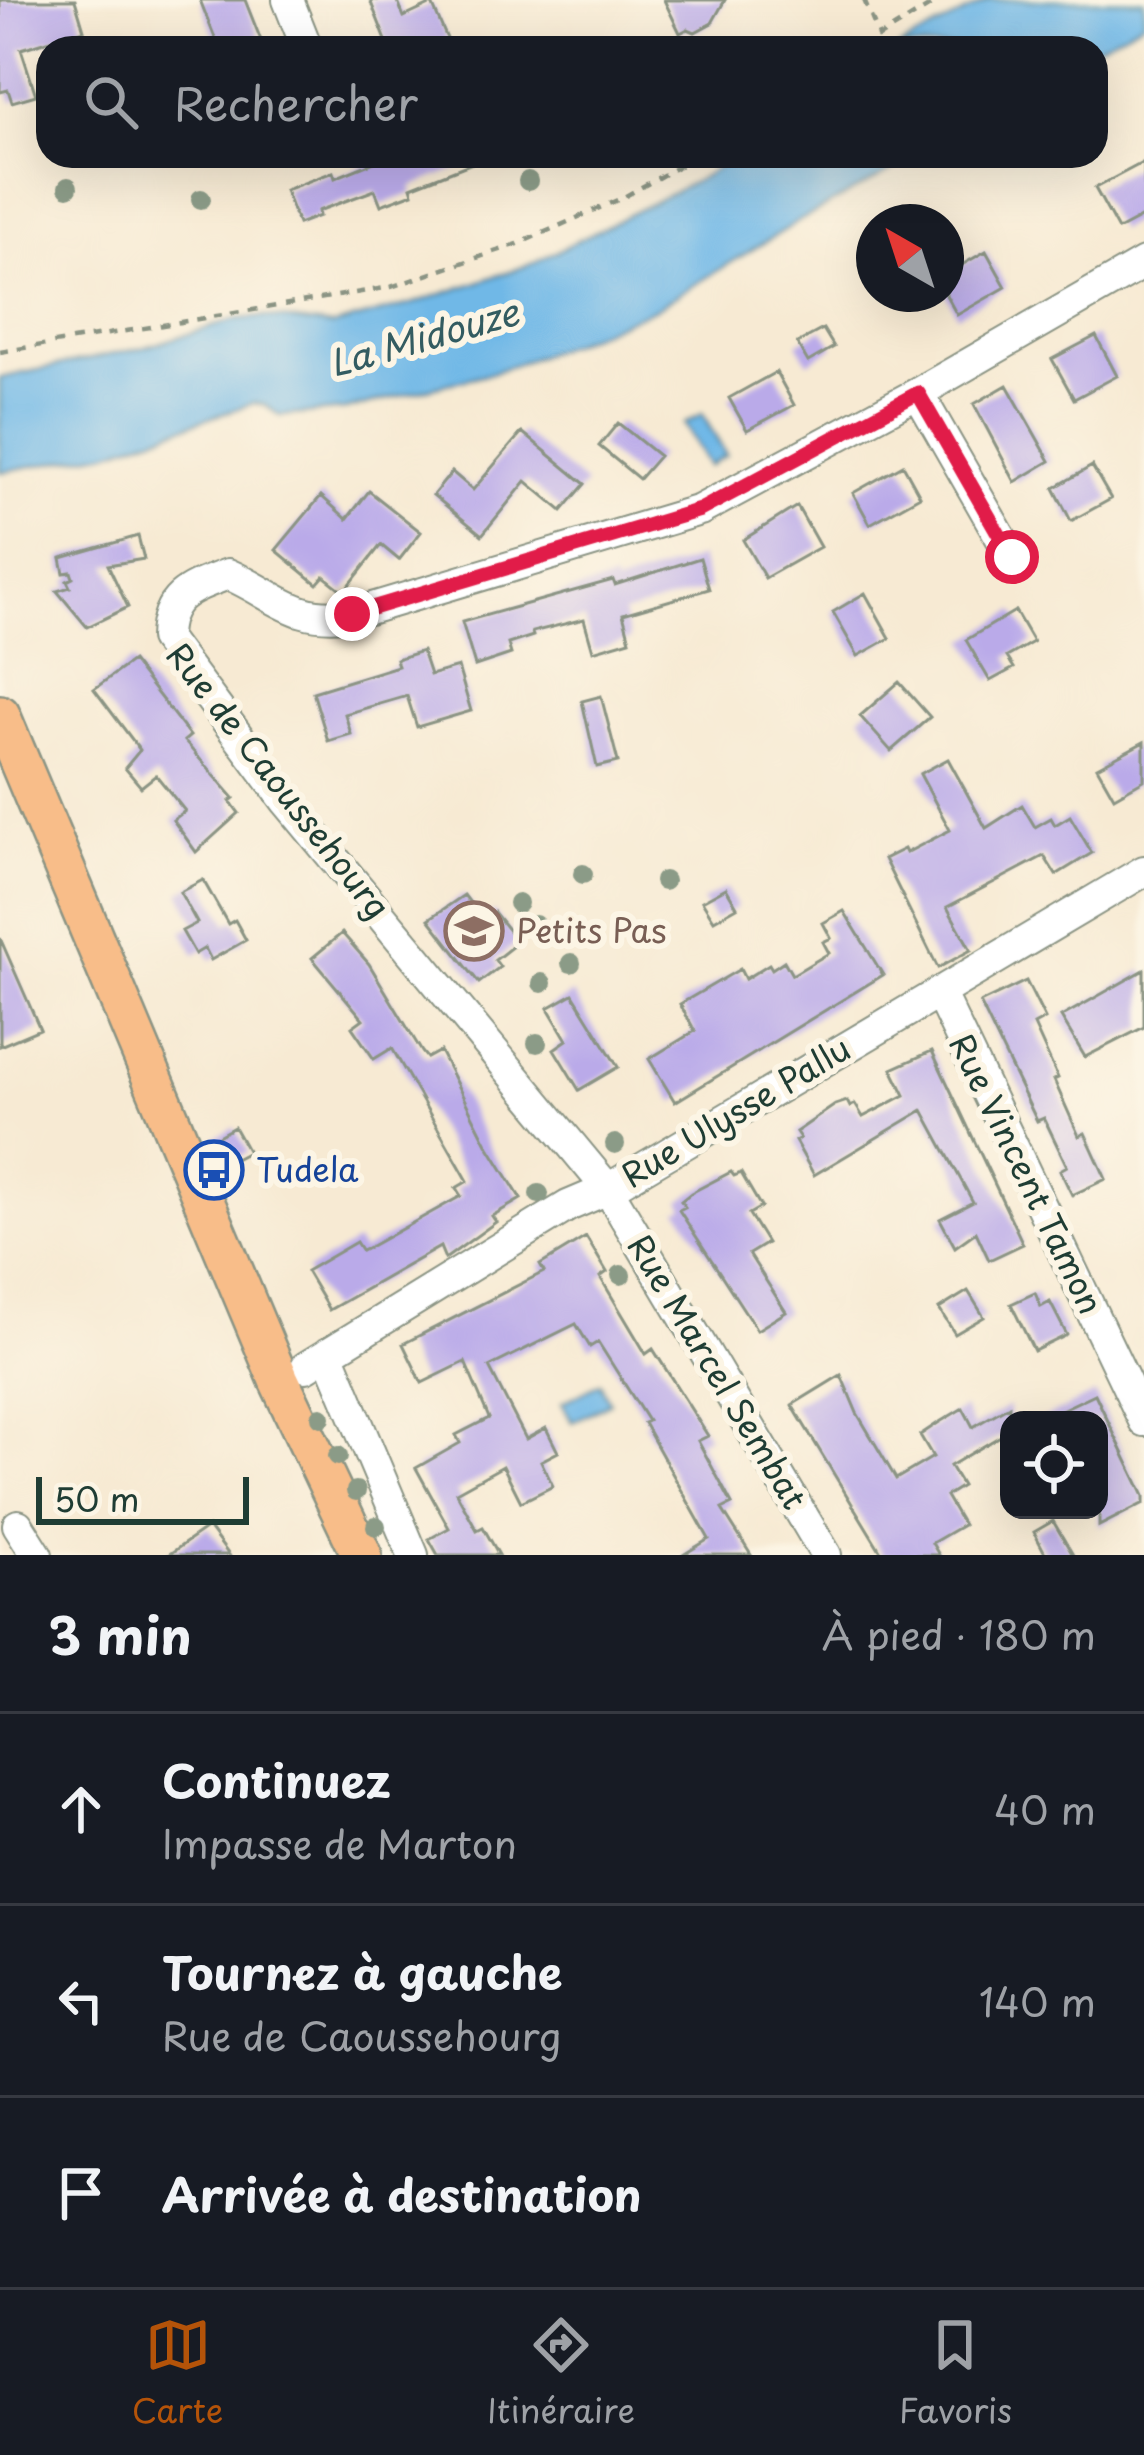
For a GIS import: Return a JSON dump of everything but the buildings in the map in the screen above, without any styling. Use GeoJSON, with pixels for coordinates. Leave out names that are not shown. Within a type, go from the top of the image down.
{"type":"FeatureCollection","features":[{"type":"Feature","properties":{"kind":"main road"},"geometry":{"type":"LineString","coordinates":[[0,715],[279,1380],[362,1555]]}},
{"type":"Feature","properties":{"kind":"street"},"geometry":{"type":"LineString","coordinates":[[288,0],[302,36]]}},
{"type":"Feature","properties":{"kind":"street","name":"Rue de Caoussehourg"},"geometry":{"type":"LineString","coordinates":[[608,1189],[287,802],[165,638],[165,615],[186,590],[228,574],[319,619],[352,614],[700,510],[918,393],[1144,263]]}},
{"type":"Feature","properties":{"kind":"street"},"geometry":{"type":"LineString","coordinates":[[918,393],[1012,557]]}},
{"type":"Feature","properties":{"kind":"street","name":"Rue Ulysse Pallu"},"geometry":{"type":"LineString","coordinates":[[413,1555],[317,1360],[568,1206],[608,1189],[1144,871]]}},
{"type":"Feature","properties":{"kind":"street","name":"Rue Vincent Tamon"},"geometry":{"type":"LineString","coordinates":[[939,992],[1144,1420]]}},
{"type":"Feature","properties":{"kind":"street","name":"Rue Marcel Sembat"},"geometry":{"type":"LineString","coordinates":[[608,1189],[826,1555]]}},
{"type":"Feature","properties":{"kind":"street"},"geometry":{"type":"LineString","coordinates":[[18,1525],[37,1555]]}},
{"type":"Feature","properties":{"kind":"path"},"geometry":{"type":"LineString","coordinates":[[864,0],[879,36],[940,0]]}},
{"type":"Feature","properties":{"kind":"path"},"geometry":{"type":"LineString","coordinates":[[0,352],[391,287],[518,244],[676,168]]}},
{"type":"Feature","properties":{"kind":"water"},"geometry":{"type":"Polygon","coordinates":[[[990,0],[1144,0],[1144,21],[1108,40],[1108,36],[921,36],[990,0]]]}},
{"type":"Feature","properties":{"kind":"water","name":"La Midouze"},"geometry":{"type":"Polygon","coordinates":[[[717,168],[896,168],[656,308],[497,371],[346,410],[280,416],[254,403],[108,452],[0,472],[0,378],[142,348],[238,319],[265,317],[332,326],[418,302],[529,265],[717,168]]]}},
{"type":"Feature","properties":{"kind":"water"},"geometry":{"type":"Polygon","coordinates":[[[702,414],[726,455],[708,466],[684,424],[702,414]]]}},
{"type":"Feature","properties":{"kind":"water"},"geometry":{"type":"Polygon","coordinates":[[[600,1383],[610,1402],[572,1422],[562,1403],[600,1383]]]}},
{"type":"Feature","properties":{"kind":"place","name":"Petits Pas"},"geometry":{"type":"Point","coordinates":[474,931]}},
{"type":"Feature","properties":{"kind":"place","name":"Tudela"},"geometry":{"type":"Point","coordinates":[214,1170]}},
{"type":"Feature","properties":{"kind":"route"},"geometry":{"type":"LineString","coordinates":[[352,614],[700,510],[918,393],[1012,557]]}}]}
